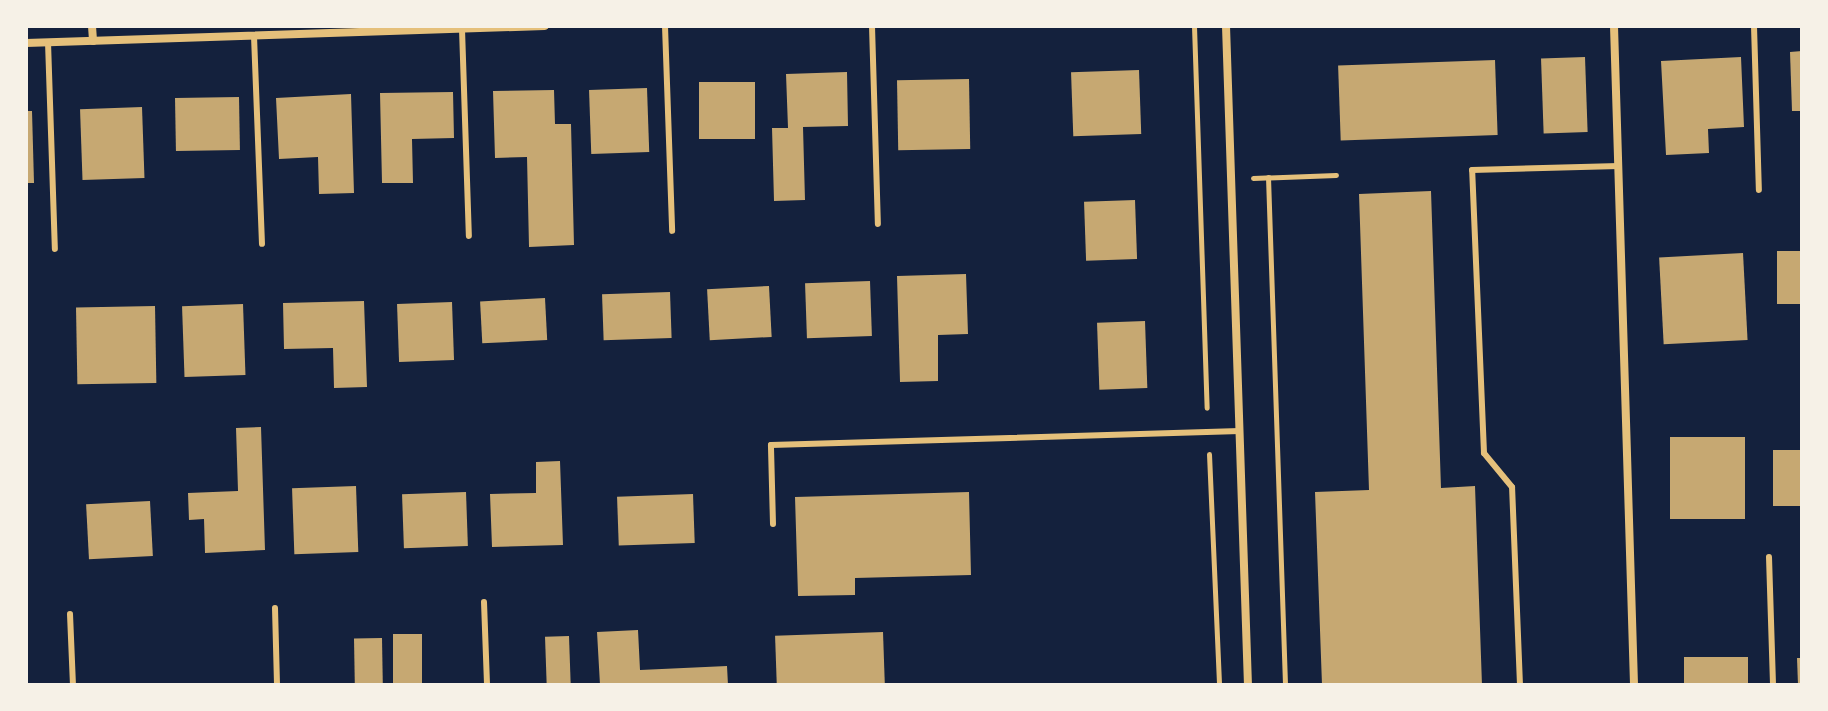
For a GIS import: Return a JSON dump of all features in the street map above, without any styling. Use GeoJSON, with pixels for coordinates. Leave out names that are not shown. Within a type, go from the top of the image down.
{"type":"FeatureCollection","features":[{"type":"Feature","properties":{"kind":"street"},"geometry":{"type":"LineString","coordinates":[[92,26],[93,41]]}},
{"type":"Feature","properties":{"kind":"street"},"geometry":{"type":"LineString","coordinates":[[26,43],[545,26]]}},
{"type":"Feature","properties":{"kind":"street"},"geometry":{"type":"LineString","coordinates":[[1226,26],[1248,685]]}},
{"type":"Feature","properties":{"kind":"street"},"geometry":{"type":"LineString","coordinates":[[1614,26],[1634,685]]}},
{"type":"Feature","properties":{"kind":"lane"},"geometry":{"type":"LineString","coordinates":[[665,26],[672,231]]}},
{"type":"Feature","properties":{"kind":"lane"},"geometry":{"type":"LineString","coordinates":[[872,26],[878,224]]}},
{"type":"Feature","properties":{"kind":"lane"},"geometry":{"type":"LineString","coordinates":[[1754,26],[1759,190]]}},
{"type":"Feature","properties":{"kind":"lane"},"geometry":{"type":"LineString","coordinates":[[462,29],[469,236]]}},
{"type":"Feature","properties":{"kind":"lane"},"geometry":{"type":"LineString","coordinates":[[254,36],[262,244]]}},
{"type":"Feature","properties":{"kind":"lane"},"geometry":{"type":"LineString","coordinates":[[48,42],[55,249]]}},
{"type":"Feature","properties":{"kind":"lane"},"geometry":{"type":"LineString","coordinates":[[1520,685],[1512,487],[1484,453],[1472,170],[1619,166]]}},
{"type":"Feature","properties":{"kind":"lane"},"geometry":{"type":"LineString","coordinates":[[773,524],[771,445],[1240,431]]}},
{"type":"Feature","properties":{"kind":"lane"},"geometry":{"type":"LineString","coordinates":[[1769,557],[1773,685]]}},
{"type":"Feature","properties":{"kind":"lane"},"geometry":{"type":"LineString","coordinates":[[484,602],[487,685]]}},
{"type":"Feature","properties":{"kind":"lane"},"geometry":{"type":"LineString","coordinates":[[275,608],[277,685]]}},
{"type":"Feature","properties":{"kind":"lane"},"geometry":{"type":"LineString","coordinates":[[70,614],[73,685]]}},
{"type":"Feature","properties":{"kind":"path"},"geometry":{"type":"LineString","coordinates":[[1194,26],[1200,179],[1336,175]]}},
{"type":"Feature","properties":{"kind":"path"},"geometry":{"type":"LineString","coordinates":[[1268,177],[1285,685]]}},
{"type":"Feature","properties":{"kind":"building"},"geometry":{"type":"Polygon","coordinates":[[[1802,51],[1802,111],[1792,111],[1790,52],[1802,51]]]}},
{"type":"Feature","properties":{"kind":"building"},"geometry":{"type":"Polygon","coordinates":[[[1585,57],[1588,132],[1544,133],[1541,59],[1585,57]]]}},
{"type":"Feature","properties":{"kind":"building"},"geometry":{"type":"Polygon","coordinates":[[[1741,57],[1744,127],[1708,129],[1709,153],[1666,155],[1661,61],[1741,57]]]}},
{"type":"Feature","properties":{"kind":"building"},"geometry":{"type":"Polygon","coordinates":[[[1495,60],[1498,135],[1341,140],[1338,65],[1495,60]]]}},
{"type":"Feature","properties":{"kind":"building"},"geometry":{"type":"Polygon","coordinates":[[[1139,70],[1141,134],[1073,136],[1071,72],[1139,70]]]}},
{"type":"Feature","properties":{"kind":"building"},"geometry":{"type":"Polygon","coordinates":[[[847,72],[848,126],[803,127],[805,200],[774,201],[772,128],[788,128],[786,74],[847,72]]]}},
{"type":"Feature","properties":{"kind":"building"},"geometry":{"type":"Polygon","coordinates":[[[969,79],[970,149],[898,150],[897,80],[969,79]]]}},
{"type":"Feature","properties":{"kind":"building"},"geometry":{"type":"Polygon","coordinates":[[[699,82],[755,82],[755,139],[699,139],[699,82]]]}},
{"type":"Feature","properties":{"kind":"building"},"geometry":{"type":"Polygon","coordinates":[[[647,88],[649,152],[591,154],[589,90],[647,88]]]}},
{"type":"Feature","properties":{"kind":"building"},"geometry":{"type":"Polygon","coordinates":[[[554,90],[555,124],[571,124],[574,245],[529,247],[527,157],[495,158],[493,91],[554,90]]]}},
{"type":"Feature","properties":{"kind":"building"},"geometry":{"type":"Polygon","coordinates":[[[453,92],[454,138],[412,139],[413,183],[382,183],[380,93],[453,92]]]}},
{"type":"Feature","properties":{"kind":"building"},"geometry":{"type":"Polygon","coordinates":[[[351,94],[354,193],[319,194],[318,157],[279,159],[276,98],[351,94]]]}},
{"type":"Feature","properties":{"kind":"building"},"geometry":{"type":"Polygon","coordinates":[[[239,97],[240,150],[176,151],[175,98],[239,97]]]}},
{"type":"Feature","properties":{"kind":"building"},"geometry":{"type":"Polygon","coordinates":[[[142,107],[144,178],[83,180],[80,109],[142,107]]]}},
{"type":"Feature","properties":{"kind":"building"},"geometry":{"type":"Polygon","coordinates":[[[26,111],[32,111],[34,183],[26,183],[26,111]]]}},
{"type":"Feature","properties":{"kind":"building"},"geometry":{"type":"Polygon","coordinates":[[[1431,191],[1441,488],[1475,486],[1482,685],[1322,685],[1315,492],[1369,490],[1359,194],[1431,191]]]}},
{"type":"Feature","properties":{"kind":"building"},"geometry":{"type":"Polygon","coordinates":[[[1135,200],[1137,259],[1086,261],[1084,202],[1135,200]]]}},
{"type":"Feature","properties":{"kind":"building"},"geometry":{"type":"Polygon","coordinates":[[[1777,251],[1802,251],[1802,304],[1777,304],[1777,251]]]}},
{"type":"Feature","properties":{"kind":"building"},"geometry":{"type":"Polygon","coordinates":[[[1743,253],[1748,340],[1664,344],[1659,257],[1743,253]]]}},
{"type":"Feature","properties":{"kind":"building"},"geometry":{"type":"Polygon","coordinates":[[[966,274],[968,334],[938,335],[938,381],[900,382],[897,276],[966,274]]]}},
{"type":"Feature","properties":{"kind":"building"},"geometry":{"type":"Polygon","coordinates":[[[870,281],[872,336],[807,338],[805,283],[870,281]]]}},
{"type":"Feature","properties":{"kind":"building"},"geometry":{"type":"Polygon","coordinates":[[[769,286],[772,337],[710,340],[707,289],[769,286]]]}},
{"type":"Feature","properties":{"kind":"building"},"geometry":{"type":"Polygon","coordinates":[[[670,292],[672,338],[604,340],[602,294],[670,292]]]}},
{"type":"Feature","properties":{"kind":"building"},"geometry":{"type":"Polygon","coordinates":[[[545,298],[547,340],[482,343],[480,301],[545,298]]]}},
{"type":"Feature","properties":{"kind":"building"},"geometry":{"type":"Polygon","coordinates":[[[364,301],[367,387],[334,388],[333,348],[284,349],[283,303],[364,301]]]}},
{"type":"Feature","properties":{"kind":"building"},"geometry":{"type":"Polygon","coordinates":[[[452,302],[454,360],[399,362],[397,304],[452,302]]]}},
{"type":"Feature","properties":{"kind":"building"},"geometry":{"type":"Polygon","coordinates":[[[243,304],[245,375],[185,377],[182,306],[243,304]]]}},
{"type":"Feature","properties":{"kind":"building"},"geometry":{"type":"Polygon","coordinates":[[[155,306],[156,383],[77,384],[76,307],[155,306]]]}},
{"type":"Feature","properties":{"kind":"building"},"geometry":{"type":"Polygon","coordinates":[[[1145,321],[1147,388],[1099,390],[1097,323],[1145,321]]]}},
{"type":"Feature","properties":{"kind":"building"},"geometry":{"type":"Polygon","coordinates":[[[261,427],[265,550],[205,553],[204,519],[189,520],[188,493],[238,491],[236,428],[261,427]]]}},
{"type":"Feature","properties":{"kind":"building"},"geometry":{"type":"Polygon","coordinates":[[[1670,437],[1745,437],[1745,519],[1670,519],[1670,437]]]}},
{"type":"Feature","properties":{"kind":"building"},"geometry":{"type":"Polygon","coordinates":[[[1773,450],[1802,450],[1802,506],[1773,506],[1773,450]]]}},
{"type":"Feature","properties":{"kind":"building"},"geometry":{"type":"Polygon","coordinates":[[[560,461],[563,545],[492,547],[490,494],[536,493],[536,462],[560,461]]]}},
{"type":"Feature","properties":{"kind":"building"},"geometry":{"type":"Polygon","coordinates":[[[356,486],[358,552],[294,554],[292,488],[356,486]]]}},
{"type":"Feature","properties":{"kind":"building"},"geometry":{"type":"Polygon","coordinates":[[[466,492],[468,546],[404,548],[402,494],[466,492]]]}},
{"type":"Feature","properties":{"kind":"building"},"geometry":{"type":"Polygon","coordinates":[[[969,492],[971,575],[855,578],[855,595],[798,596],[795,497],[969,492]]]}},
{"type":"Feature","properties":{"kind":"building"},"geometry":{"type":"Polygon","coordinates":[[[693,494],[695,543],[619,546],[617,497],[693,494]]]}},
{"type":"Feature","properties":{"kind":"building"},"geometry":{"type":"Polygon","coordinates":[[[150,501],[153,556],[89,559],[86,504],[150,501]]]}},
{"type":"Feature","properties":{"kind":"building"},"geometry":{"type":"Polygon","coordinates":[[[638,630],[640,670],[727,666],[728,685],[600,685],[597,632],[638,630]]]}},
{"type":"Feature","properties":{"kind":"building"},"geometry":{"type":"Polygon","coordinates":[[[883,632],[885,685],[777,685],[775,636],[883,632]]]}},
{"type":"Feature","properties":{"kind":"building"},"geometry":{"type":"Polygon","coordinates":[[[393,634],[422,634],[422,685],[393,685],[393,634]]]}},
{"type":"Feature","properties":{"kind":"building"},"geometry":{"type":"Polygon","coordinates":[[[569,636],[571,685],[547,685],[545,637],[569,636]]]}},
{"type":"Feature","properties":{"kind":"building"},"geometry":{"type":"Polygon","coordinates":[[[354,638],[382,638],[383,685],[355,685],[354,638]]]}},
{"type":"Feature","properties":{"kind":"building"},"geometry":{"type":"Polygon","coordinates":[[[1684,657],[1748,657],[1748,685],[1684,685],[1684,657]]]}},
{"type":"Feature","properties":{"kind":"building"},"geometry":{"type":"Polygon","coordinates":[[[1797,658],[1802,658],[1802,685],[1798,685],[1797,658]]]}}]}
